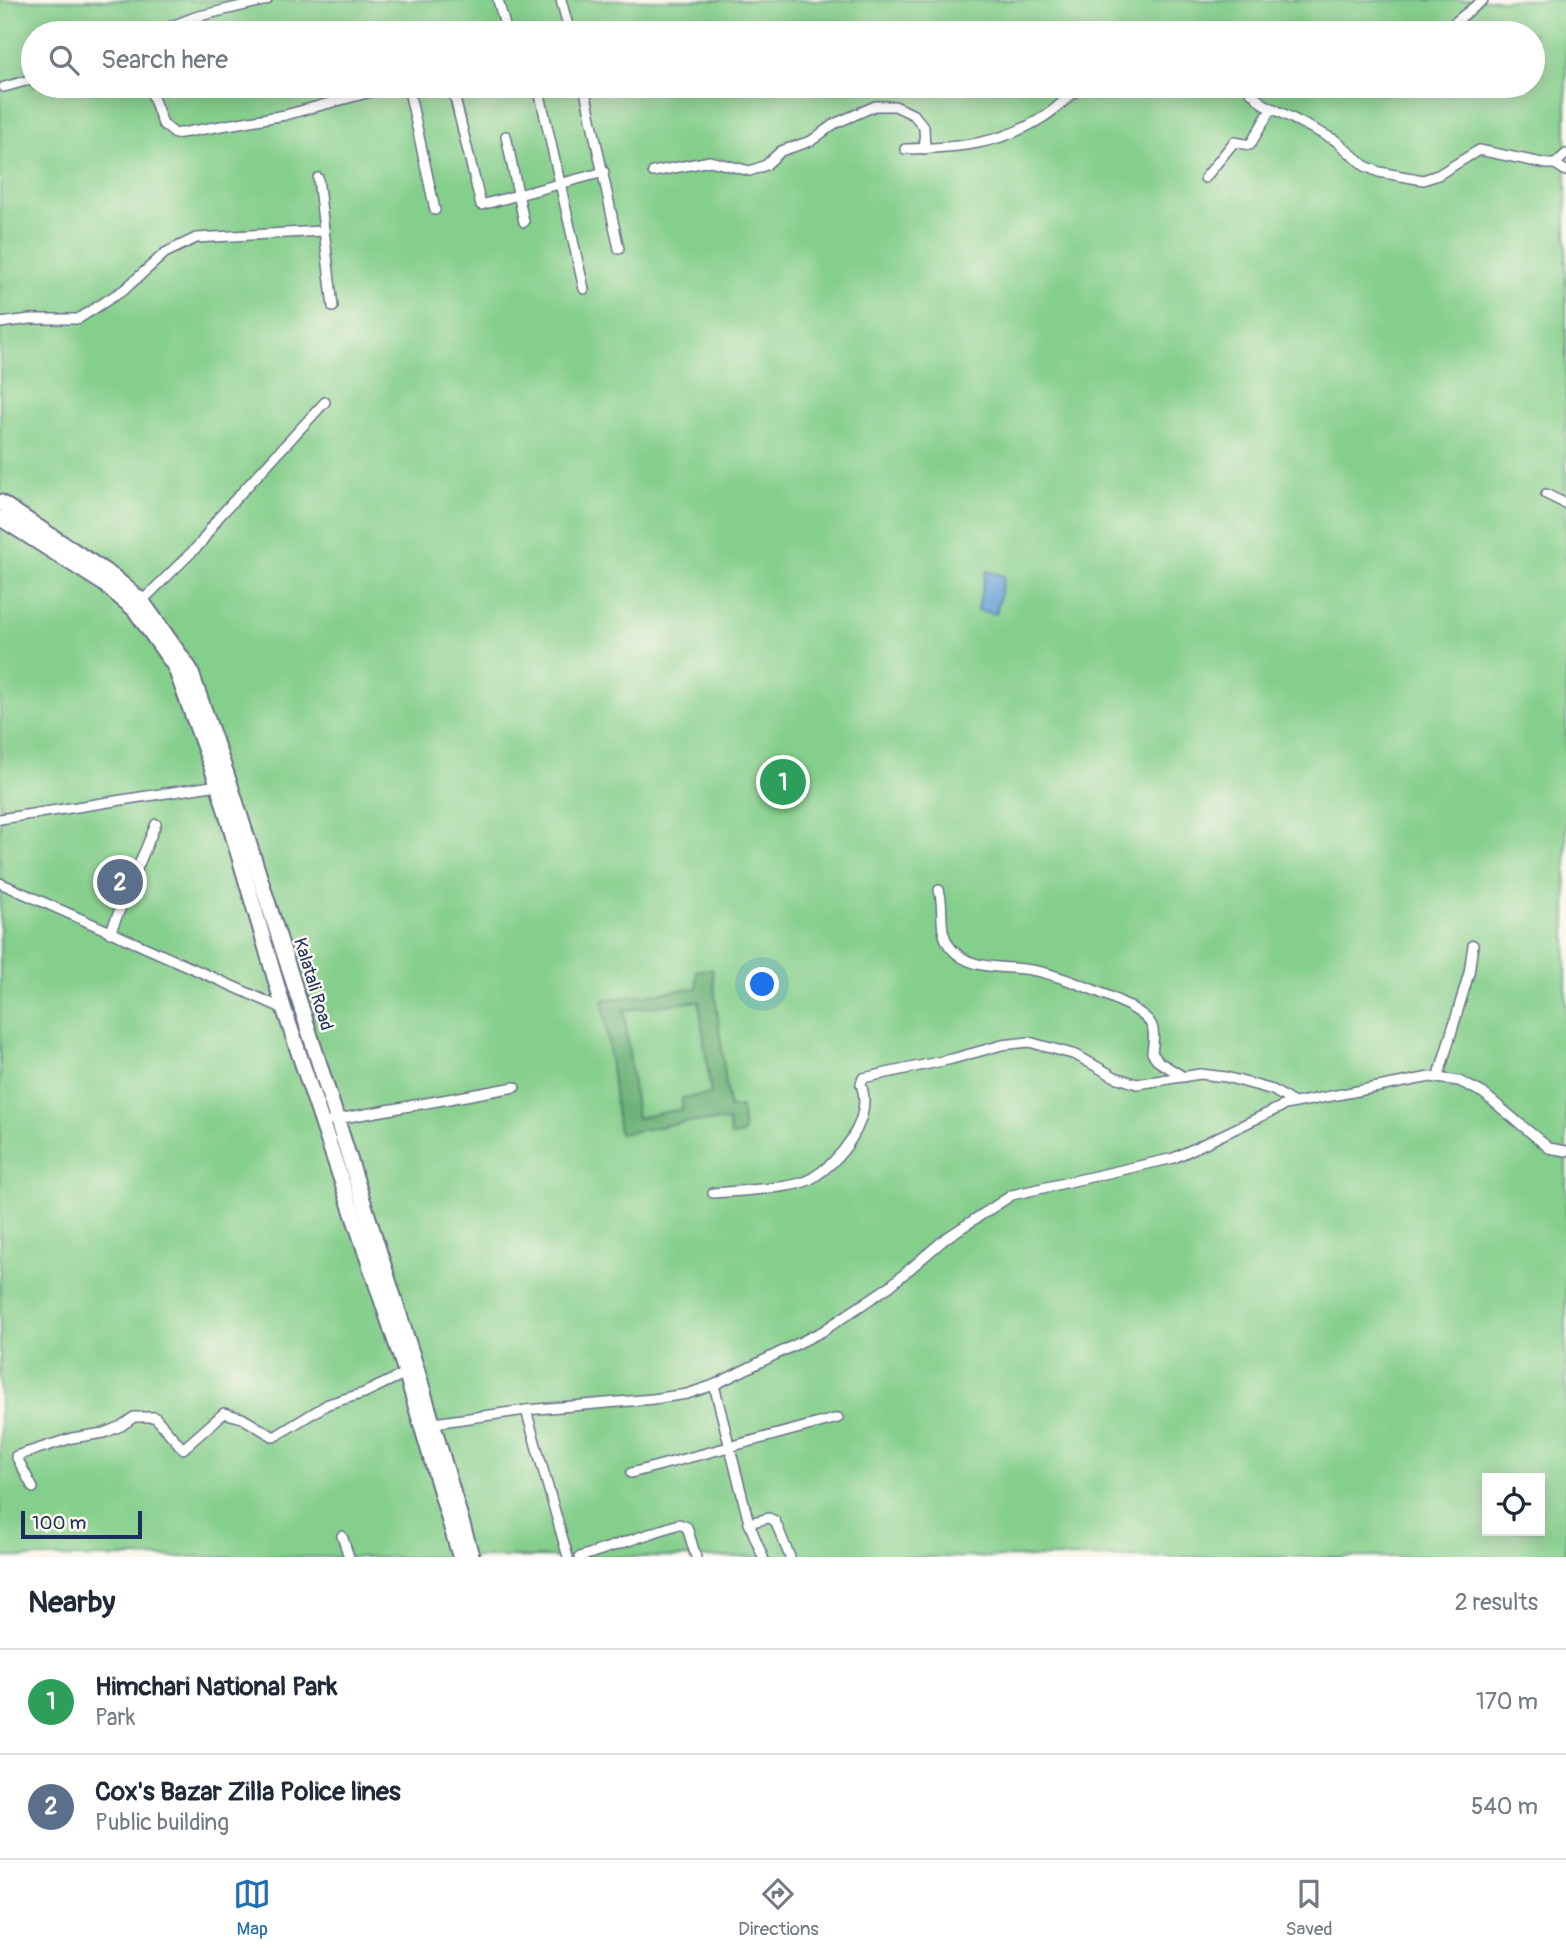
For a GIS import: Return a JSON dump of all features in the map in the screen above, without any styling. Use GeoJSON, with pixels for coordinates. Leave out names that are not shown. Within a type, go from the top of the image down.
{"type":"FeatureCollection","features":[{"type":"Feature","properties":{"kind":"highway","name":"Kalatali Road"},"geometry":{"type":"LineString","coordinates":[[0,502],[114,577],[142,601],[190,669],[284,981],[284,1009],[329,1121],[434,1423],[472,1557]]}},
{"type":"Feature","properties":{"kind":"highway","name":"Kalatali Road"},"geometry":{"type":"LineString","coordinates":[[0,518],[104,584],[134,609],[174,667],[218,785],[329,1121],[460,1557]]}},
{"type":"Feature","properties":{"kind":"street"},"geometry":{"type":"LineString","coordinates":[[187,21],[219,10],[267,0]]}},
{"type":"Feature","properties":{"kind":"street"},"geometry":{"type":"LineString","coordinates":[[498,0],[504,21]]}},
{"type":"Feature","properties":{"kind":"street"},"geometry":{"type":"LineString","coordinates":[[561,0],[567,21]]}},
{"type":"Feature","properties":{"kind":"street"},"geometry":{"type":"LineString","coordinates":[[1457,21],[1483,0]]}},
{"type":"Feature","properties":{"kind":"street"},"geometry":{"type":"LineString","coordinates":[[4,87],[21,82]]}},
{"type":"Feature","properties":{"kind":"street"},"geometry":{"type":"LineString","coordinates":[[153,98],[163,124],[174,134],[285,115],[348,98]]}},
{"type":"Feature","properties":{"kind":"street"},"geometry":{"type":"LineString","coordinates":[[411,98],[435,210]]}},
{"type":"Feature","properties":{"kind":"street"},"geometry":{"type":"LineString","coordinates":[[455,98],[481,205],[604,172]]}},
{"type":"Feature","properties":{"kind":"street"},"geometry":{"type":"LineString","coordinates":[[541,98],[584,289]]}},
{"type":"Feature","properties":{"kind":"street"},"geometry":{"type":"LineString","coordinates":[[587,98],[620,250]]}},
{"type":"Feature","properties":{"kind":"street"},"geometry":{"type":"LineString","coordinates":[[905,149],[957,148],[1004,137],[1048,114],[1068,98]]}},
{"type":"Feature","properties":{"kind":"street"},"geometry":{"type":"LineString","coordinates":[[1259,98],[1271,108],[1335,140],[1369,169],[1379,172],[1423,180],[1438,175],[1479,150],[1555,164],[1566,171]]}},
{"type":"Feature","properties":{"kind":"street"},"geometry":{"type":"LineString","coordinates":[[653,172],[710,161],[750,171],[766,165],[781,151],[811,141],[834,124],[875,106],[895,106],[914,116],[924,127],[925,149]]}},
{"type":"Feature","properties":{"kind":"street"},"geometry":{"type":"LineString","coordinates":[[1205,178],[1234,142],[1250,145],[1271,108]]}},
{"type":"Feature","properties":{"kind":"street"},"geometry":{"type":"LineString","coordinates":[[506,136],[524,222]]}},
{"type":"Feature","properties":{"kind":"street"},"geometry":{"type":"LineString","coordinates":[[1555,164],[1566,154]]}},
{"type":"Feature","properties":{"kind":"street"},"geometry":{"type":"LineString","coordinates":[[318,178],[322,231],[333,307]]}},
{"type":"Feature","properties":{"kind":"street"},"geometry":{"type":"LineString","coordinates":[[0,323],[30,318],[78,319],[125,289],[165,253],[196,239],[322,231]]}},
{"type":"Feature","properties":{"kind":"street"},"geometry":{"type":"LineString","coordinates":[[142,601],[200,544],[218,517],[325,402]]}},
{"type":"Feature","properties":{"kind":"street"},"geometry":{"type":"LineString","coordinates":[[1546,494],[1566,504]]}},
{"type":"Feature","properties":{"kind":"street"},"geometry":{"type":"LineString","coordinates":[[0,819],[218,785]]}},
{"type":"Feature","properties":{"kind":"street"},"geometry":{"type":"LineString","coordinates":[[110,933],[156,824]]}},
{"type":"Feature","properties":{"kind":"street"},"geometry":{"type":"LineString","coordinates":[[0,883],[284,1009]]}},
{"type":"Feature","properties":{"kind":"street"},"geometry":{"type":"LineString","coordinates":[[939,890],[945,936],[956,952],[977,965],[1032,970],[1102,994],[1151,1023],[1152,1053],[1158,1062],[1184,1077]]}},
{"type":"Feature","properties":{"kind":"street"},"geometry":{"type":"LineString","coordinates":[[1438,1078],[1469,973],[1474,945]]}},
{"type":"Feature","properties":{"kind":"street"},"geometry":{"type":"LineString","coordinates":[[713,1193],[808,1180],[833,1161],[852,1139],[864,1111],[865,1096],[861,1084],[863,1078],[1002,1045],[1029,1042],[1076,1055],[1115,1077],[1137,1084],[1199,1074],[1226,1077],[1273,1090],[1290,1104]]}},
{"type":"Feature","properties":{"kind":"street"},"geometry":{"type":"LineString","coordinates":[[434,1423],[526,1410],[653,1399],[687,1394],[714,1385],[823,1331],[890,1286],[956,1230],[1012,1195],[1174,1158],[1290,1104],[1394,1083],[1438,1078],[1459,1081],[1483,1093],[1549,1148],[1566,1152]]}},
{"type":"Feature","properties":{"kind":"street"},"geometry":{"type":"LineString","coordinates":[[329,1121],[515,1087]]}},
{"type":"Feature","properties":{"kind":"street"},"geometry":{"type":"LineString","coordinates":[[33,1488],[16,1457],[72,1438],[104,1433],[134,1417],[155,1417],[183,1449],[224,1413],[242,1418],[274,1437],[328,1404],[364,1393],[406,1373]]}},
{"type":"Feature","properties":{"kind":"street"},"geometry":{"type":"LineString","coordinates":[[714,1385],[749,1522],[763,1557]]}},
{"type":"Feature","properties":{"kind":"street"},"geometry":{"type":"LineString","coordinates":[[526,1410],[568,1557]]}},
{"type":"Feature","properties":{"kind":"street"},"geometry":{"type":"LineString","coordinates":[[631,1473],[838,1418]]}},
{"type":"Feature","properties":{"kind":"street"},"geometry":{"type":"LineString","coordinates":[[749,1522],[769,1518],[775,1521],[790,1557]]}},
{"type":"Feature","properties":{"kind":"street"},"geometry":{"type":"LineString","coordinates":[[580,1557],[679,1524],[687,1527],[696,1557]]}},
{"type":"Feature","properties":{"kind":"street"},"geometry":{"type":"LineString","coordinates":[[342,1536],[349,1557]]}},
{"type":"Feature","properties":{"kind":"green space"},"geometry":{"type":"Polygon","coordinates":[[[0,0],[1566,0],[1566,1557],[0,1557],[0,0]]]}},
{"type":"Feature","properties":{"kind":"green space"},"geometry":{"type":"Polygon","coordinates":[[[712,969],[729,1108],[741,1107],[744,1134],[731,1136],[728,1121],[685,1122],[619,1134],[603,1000],[697,988],[696,971],[712,969]],[[699,1001],[624,1010],[637,1118],[682,1109],[682,1098],[711,1094],[699,1001]]]}},
{"type":"Feature","properties":{"kind":"water"},"geometry":{"type":"Polygon","coordinates":[[[986,571],[1004,576],[996,614],[978,610],[986,571]]]}},
{"type":"Feature","properties":{"kind":"place","name":"Himchari National Park"},"geometry":{"type":"Point","coordinates":[783,782]}},
{"type":"Feature","properties":{"kind":"place","name":"Cox's Bazar Zilla Police lines"},"geometry":{"type":"Point","coordinates":[120,882]}}]}
